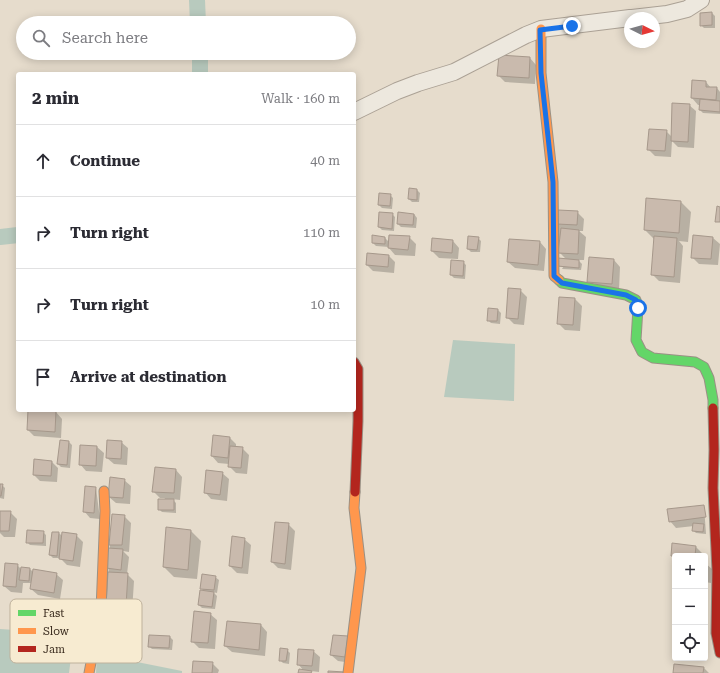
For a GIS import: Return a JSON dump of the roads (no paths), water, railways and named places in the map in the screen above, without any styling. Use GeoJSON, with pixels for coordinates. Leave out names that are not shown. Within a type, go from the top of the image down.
{"type":"FeatureCollection","features":[{"type":"Feature","properties":{"kind":"street"},"geometry":{"type":"LineString","coordinates":[[660,15],[686,9],[701,0]]}},
{"type":"Feature","properties":{"kind":"street"},"geometry":{"type":"LineString","coordinates":[[356,111],[397,90],[454,72],[526,35],[540,30],[624,19]]}},
{"type":"Feature","properties":{"kind":"street"},"geometry":{"type":"LineString","coordinates":[[540,30],[541,73],[553,182],[554,276],[562,283],[626,295],[636,300],[638,308],[636,340],[642,352],[653,358],[695,362],[704,367],[709,378],[713,400],[713,488],[717,571],[716,633],[720,653]]}},
{"type":"Feature","properties":{"kind":"street"},"geometry":{"type":"LineString","coordinates":[[348,673],[361,568],[354,508],[358,422],[358,369],[356,366]]}},
{"type":"Feature","properties":{"kind":"street"},"geometry":{"type":"LineString","coordinates":[[102,599],[105,511],[104,491]]}},
{"type":"Feature","properties":{"kind":"street"},"geometry":{"type":"LineString","coordinates":[[89,673],[91,663]]}},
{"type":"Feature","properties":{"kind":"waterway"},"geometry":{"type":"LineString","coordinates":[[197,0],[198,16]]}},
{"type":"Feature","properties":{"kind":"waterway"},"geometry":{"type":"LineString","coordinates":[[200,60],[200,72]]}},
{"type":"Feature","properties":{"kind":"waterway"},"geometry":{"type":"LineString","coordinates":[[0,237],[16,235]]}}]}
